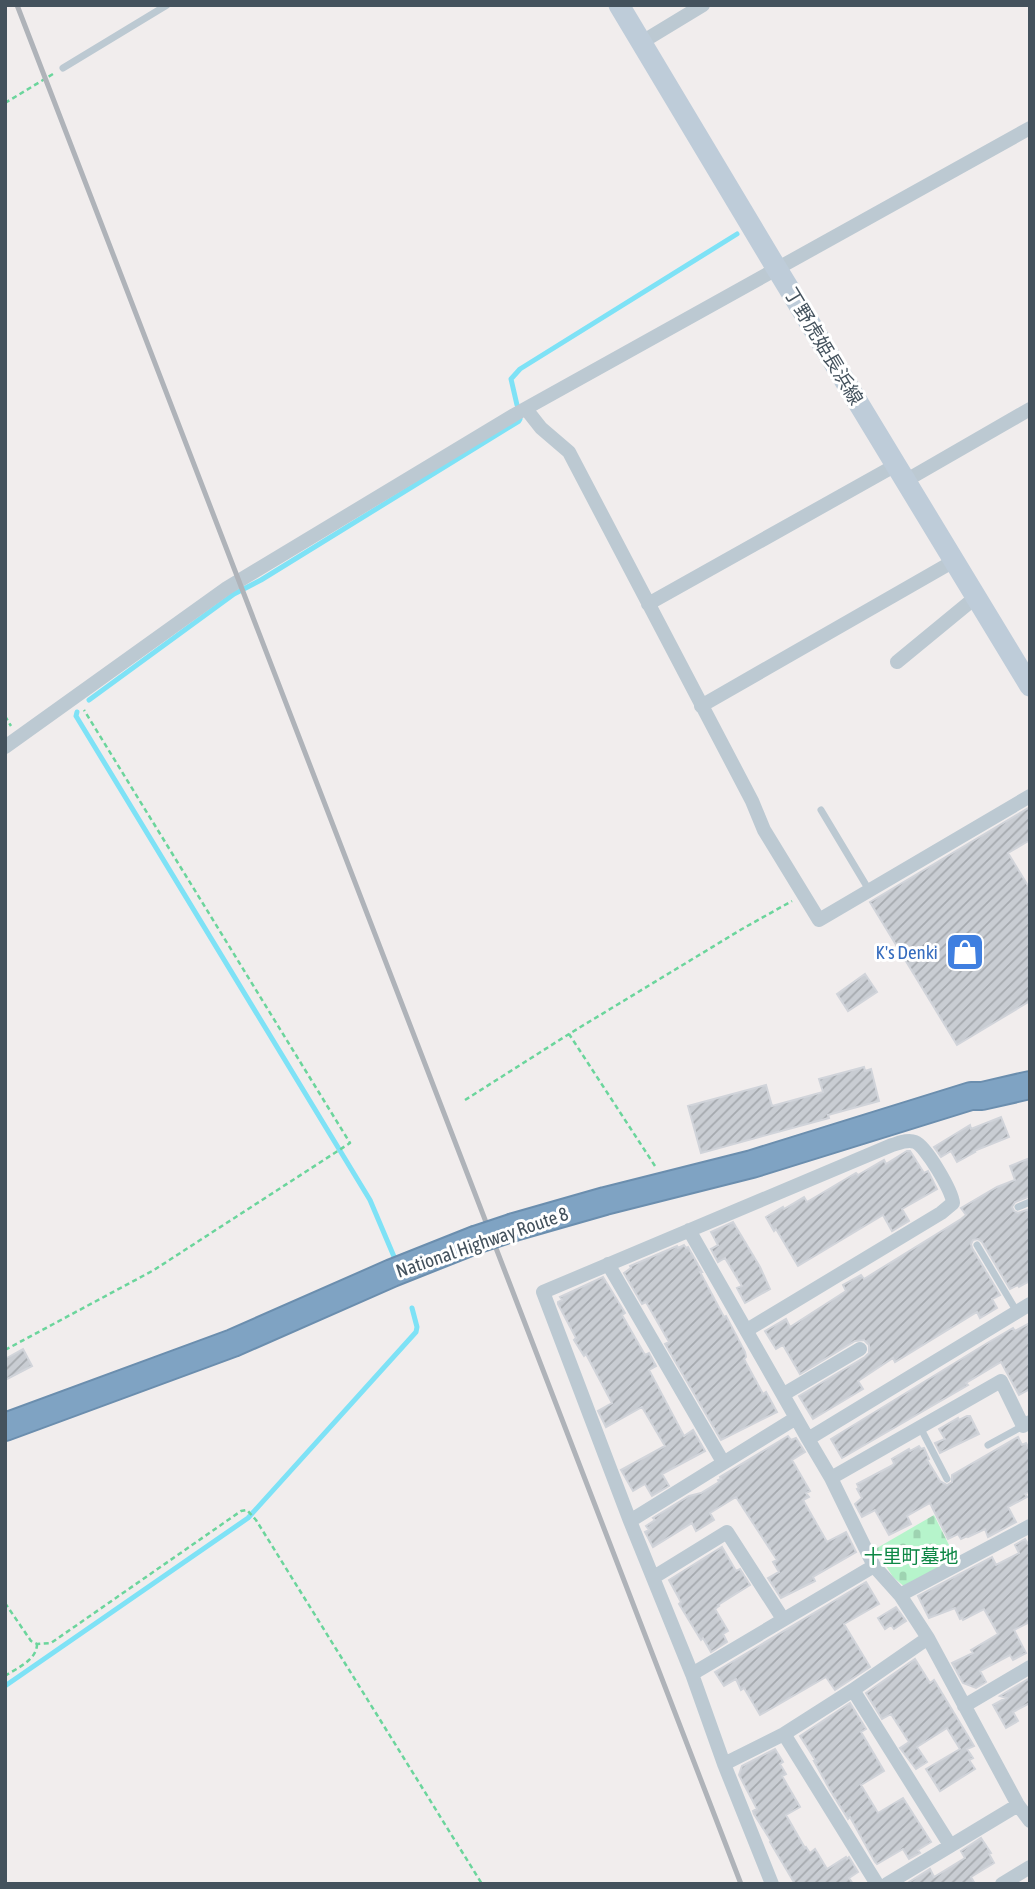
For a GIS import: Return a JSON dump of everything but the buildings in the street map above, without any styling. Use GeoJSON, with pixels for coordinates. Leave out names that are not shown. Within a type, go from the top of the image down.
{"type":"FeatureCollection","features":[{"type":"Feature","properties":{"kind":"highway","name":"National Highway Route 8"},"geometry":{"type":"LineString","coordinates":[[971,1096],[979,1089],[1030,1073]]}},
{"type":"Feature","properties":{"kind":"highway","name":"National Highway Route 8"},"geometry":{"type":"LineString","coordinates":[[5,1427],[233,1343],[392,1273],[514,1227],[752,1164],[971,1096],[982,1097],[1030,1086]]}},
{"type":"Feature","properties":{"kind":"main road","name":"丁野虎姫長浜線"},"geometry":{"type":"LineString","coordinates":[[619,5],[1030,686]]}},
{"type":"Feature","properties":{"kind":"street"},"geometry":{"type":"LineString","coordinates":[[642,42],[703,5]]}},
{"type":"Feature","properties":{"kind":"street"},"geometry":{"type":"LineString","coordinates":[[5,747],[227,588],[526,409],[1030,128]]}},
{"type":"Feature","properties":{"kind":"street"},"geometry":{"type":"LineString","coordinates":[[526,409],[541,428],[569,452],[752,801],[764,830],[819,920],[1030,796]]}},
{"type":"Feature","properties":{"kind":"street"},"geometry":{"type":"LineString","coordinates":[[648,604],[1030,409]]}},
{"type":"Feature","properties":{"kind":"street"},"geometry":{"type":"LineString","coordinates":[[701,706],[954,561]]}},
{"type":"Feature","properties":{"kind":"street"},"geometry":{"type":"LineString","coordinates":[[897,662],[976,597]]}},
{"type":"Feature","properties":{"kind":"street"},"geometry":{"type":"LineString","coordinates":[[747,1330],[941,1213],[953,1203],[951,1195],[919,1144],[909,1141],[892,1145],[543,1292],[772,1884]]}},
{"type":"Feature","properties":{"kind":"street"},"geometry":{"type":"LineString","coordinates":[[690,1230],[831,1478],[874,1566],[900,1595],[928,1638],[1017,1805],[1030,1821]]}},
{"type":"Feature","properties":{"kind":"street"},"geometry":{"type":"LineString","coordinates":[[608,1264],[723,1462]]}},
{"type":"Feature","properties":{"kind":"street"},"geometry":{"type":"LineString","coordinates":[[808,1439],[1024,1308]]}},
{"type":"Feature","properties":{"kind":"street"},"geometry":{"type":"LineString","coordinates":[[784,1394],[860,1349]]}},
{"type":"Feature","properties":{"kind":"street"},"geometry":{"type":"LineString","coordinates":[[831,1478],[1002,1381],[1026,1424]]}},
{"type":"Feature","properties":{"kind":"street"},"geometry":{"type":"LineString","coordinates":[[630,1521],[796,1418]]}},
{"type":"Feature","properties":{"kind":"street"},"geometry":{"type":"LineString","coordinates":[[900,1595],[1030,1526]]}},
{"type":"Feature","properties":{"kind":"street"},"geometry":{"type":"LineString","coordinates":[[654,1577],[727,1532],[783,1619]]}},
{"type":"Feature","properties":{"kind":"street"},"geometry":{"type":"LineString","coordinates":[[692,1674],[874,1566]]}},
{"type":"Feature","properties":{"kind":"street"},"geometry":{"type":"LineString","coordinates":[[724,1764],[784,1734],[928,1638]]}},
{"type":"Feature","properties":{"kind":"street"},"geometry":{"type":"LineString","coordinates":[[964,1706],[1030,1667]]}},
{"type":"Feature","properties":{"kind":"street"},"geometry":{"type":"LineString","coordinates":[[853,1690],[950,1845]]}},
{"type":"Feature","properties":{"kind":"street"},"geometry":{"type":"LineString","coordinates":[[784,1734],[877,1884]]}},
{"type":"Feature","properties":{"kind":"street"},"geometry":{"type":"LineString","coordinates":[[887,1884],[1017,1805]]}},
{"type":"Feature","properties":{"kind":"street"},"geometry":{"type":"LineString","coordinates":[[1002,1884],[1030,1867]]}},
{"type":"Feature","properties":{"kind":"lane"},"geometry":{"type":"LineString","coordinates":[[63,68],[167,5]]}},
{"type":"Feature","properties":{"kind":"lane"},"geometry":{"type":"LineString","coordinates":[[821,810],[870,891]]}},
{"type":"Feature","properties":{"kind":"lane"},"geometry":{"type":"LineString","coordinates":[[1018,1207],[1030,1202]]}},
{"type":"Feature","properties":{"kind":"lane"},"geometry":{"type":"LineString","coordinates":[[977,1245],[1024,1308]]}},
{"type":"Feature","properties":{"kind":"lane"},"geometry":{"type":"LineString","coordinates":[[988,1445],[1026,1424]]}},
{"type":"Feature","properties":{"kind":"lane"},"geometry":{"type":"LineString","coordinates":[[920,1427],[947,1479]]}},
{"type":"Feature","properties":{"kind":"path"},"geometry":{"type":"LineString","coordinates":[[5,103],[63,68]]}},
{"type":"Feature","properties":{"kind":"path"},"geometry":{"type":"LineString","coordinates":[[5,1350],[155,1270],[350,1143],[76,697]]}},
{"type":"Feature","properties":{"kind":"path"},"geometry":{"type":"LineString","coordinates":[[465,1100],[741,929],[804,895]]}},
{"type":"Feature","properties":{"kind":"path"},"geometry":{"type":"LineString","coordinates":[[569,1034],[656,1169]]}},
{"type":"Feature","properties":{"kind":"path"},"geometry":{"type":"LineString","coordinates":[[5,1603],[26,1636],[37,1644],[51,1643],[241,1511],[247,1510],[256,1520],[482,1884]]}},
{"type":"Feature","properties":{"kind":"path"},"geometry":{"type":"LineString","coordinates":[[5,1676],[33,1657],[37,1652],[37,1644]]}},
{"type":"Feature","properties":{"kind":"green space","name":"十里町墓地"},"geometry":{"type":"Polygon","coordinates":[[[934,1515],[955,1557],[906,1588],[893,1577],[876,1550],[934,1515]]]}},
{"type":"Feature","properties":{"kind":"waterway"},"geometry":{"type":"LineString","coordinates":[[517,405],[511,379],[520,369],[737,234]]}},
{"type":"Feature","properties":{"kind":"waterway"},"geometry":{"type":"LineString","coordinates":[[89,700],[234,594],[261,580],[520,419]]}},
{"type":"Feature","properties":{"kind":"waterway"},"geometry":{"type":"LineString","coordinates":[[77,712],[76,716],[370,1200],[395,1259]]}},
{"type":"Feature","properties":{"kind":"waterway"},"geometry":{"type":"LineString","coordinates":[[5,1686],[248,1518],[416,1332],[412,1308]]}},
{"type":"Feature","properties":{"kind":"railway"},"geometry":{"type":"LineString","coordinates":[[17,5],[741,1884]]}},
{"type":"Feature","properties":{"kind":"place","name":"K's Denki"},"geometry":{"type":"Point","coordinates":[965,952]}}]}
